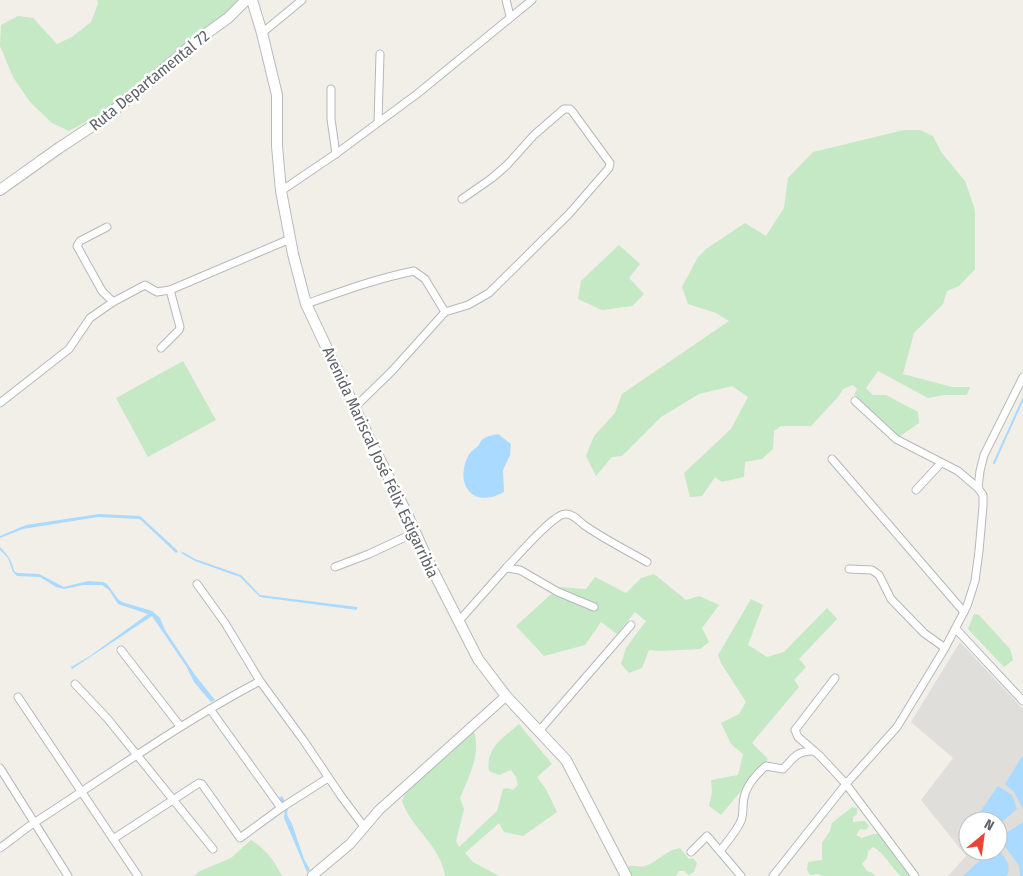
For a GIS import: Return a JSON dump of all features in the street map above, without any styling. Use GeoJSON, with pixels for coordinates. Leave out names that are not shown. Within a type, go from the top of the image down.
{"type":"FeatureCollection","features":[{"type":"Feature","properties":{"kind":"main road","name":"Ruta Departamental 72"},"geometry":{"type":"LineString","coordinates":[[0,190],[119,107],[196,41],[228,18],[246,0]]}},
{"type":"Feature","properties":{"kind":"main road","name":"Avenida Mariscal José Félix Estigarribia"},"geometry":{"type":"LineString","coordinates":[[252,0],[277,94],[277,146],[281,191],[299,282],[306,304],[354,408],[416,532],[429,563],[478,659],[506,696],[566,760],[626,876]]}},
{"type":"Feature","properties":{"kind":"street"},"geometry":{"type":"LineString","coordinates":[[262,32],[302,0]]}},
{"type":"Feature","properties":{"kind":"street"},"geometry":{"type":"LineString","coordinates":[[506,0],[510,16]]}},
{"type":"Feature","properties":{"kind":"street"},"geometry":{"type":"LineString","coordinates":[[281,191],[336,154],[418,94],[510,16],[532,0]]}},
{"type":"Feature","properties":{"kind":"street"},"geometry":{"type":"LineString","coordinates":[[378,122],[380,54]]}},
{"type":"Feature","properties":{"kind":"street"},"geometry":{"type":"LineString","coordinates":[[331,89],[331,119],[336,154]]}},
{"type":"Feature","properties":{"kind":"street"},"geometry":{"type":"LineString","coordinates":[[354,408],[392,371],[445,312],[468,305],[489,293],[569,214],[609,168],[610,163],[572,111],[564,109],[534,135],[507,165],[462,199]]}},
{"type":"Feature","properties":{"kind":"street"},"geometry":{"type":"LineString","coordinates":[[107,227],[80,241],[77,246],[102,291],[112,302]]}},
{"type":"Feature","properties":{"kind":"street"},"geometry":{"type":"LineString","coordinates":[[0,403],[69,349],[90,318],[112,302],[145,285],[158,292],[170,290],[290,239]]}},
{"type":"Feature","properties":{"kind":"street"},"geometry":{"type":"LineString","coordinates":[[306,304],[344,289],[414,271],[425,279],[445,312]]}},
{"type":"Feature","properties":{"kind":"street"},"geometry":{"type":"LineString","coordinates":[[161,348],[179,330],[180,326],[170,290]]}},
{"type":"Feature","properties":{"kind":"street"},"geometry":{"type":"LineString","coordinates":[[978,488],[984,456],[1023,377]]}},
{"type":"Feature","properties":{"kind":"street"},"geometry":{"type":"LineString","coordinates":[[773,876],[846,784],[897,727],[956,629],[975,581],[980,551],[983,506],[983,496],[978,488],[958,472],[896,439],[854,401]]}},
{"type":"Feature","properties":{"kind":"street"},"geometry":{"type":"LineString","coordinates":[[832,460],[964,612]]}},
{"type":"Feature","properties":{"kind":"street"},"geometry":{"type":"LineString","coordinates":[[916,490],[941,463]]}},
{"type":"Feature","properties":{"kind":"street"},"geometry":{"type":"LineString","coordinates":[[458,622],[545,528],[558,517],[566,514],[647,562]]}},
{"type":"Feature","properties":{"kind":"street"},"geometry":{"type":"LineString","coordinates":[[335,567],[369,554],[416,532]]}},
{"type":"Feature","properties":{"kind":"street"},"geometry":{"type":"LineString","coordinates":[[506,568],[520,570],[558,592],[594,607]]}},
{"type":"Feature","properties":{"kind":"street"},"geometry":{"type":"LineString","coordinates":[[849,569],[872,570],[879,575],[891,599],[924,633],[945,648]]}},
{"type":"Feature","properties":{"kind":"street"},"geometry":{"type":"LineString","coordinates":[[197,584],[225,623],[260,680],[365,828]]}},
{"type":"Feature","properties":{"kind":"street"},"geometry":{"type":"LineString","coordinates":[[539,731],[631,625]]}},
{"type":"Feature","properties":{"kind":"street"},"geometry":{"type":"LineString","coordinates":[[956,629],[1023,701]]}},
{"type":"Feature","properties":{"kind":"street"},"geometry":{"type":"LineString","coordinates":[[120,650],[180,726]]}},
{"type":"Feature","properties":{"kind":"street"},"geometry":{"type":"LineString","coordinates":[[835,678],[795,730],[798,737],[829,765],[846,784],[915,876]]}},
{"type":"Feature","properties":{"kind":"street"},"geometry":{"type":"LineString","coordinates":[[0,848],[180,726],[260,680]]}},
{"type":"Feature","properties":{"kind":"street"},"geometry":{"type":"LineString","coordinates":[[75,684],[107,718],[212,849]]}},
{"type":"Feature","properties":{"kind":"street"},"geometry":{"type":"LineString","coordinates":[[315,874],[350,844],[379,810],[506,696]]}},
{"type":"Feature","properties":{"kind":"street"},"geometry":{"type":"LineString","coordinates":[[18,697],[138,876]]}},
{"type":"Feature","properties":{"kind":"street"},"geometry":{"type":"LineString","coordinates":[[214,706],[285,806]]}},
{"type":"Feature","properties":{"kind":"street"},"geometry":{"type":"LineString","coordinates":[[720,851],[740,822],[746,789],[762,769],[766,766],[783,769],[795,756],[804,751],[814,751]]}},
{"type":"Feature","properties":{"kind":"street"},"geometry":{"type":"LineString","coordinates":[[0,768],[68,876]]}},
{"type":"Feature","properties":{"kind":"street"},"geometry":{"type":"LineString","coordinates":[[113,839],[197,784],[202,784],[240,838],[328,778]]}},
{"type":"Feature","properties":{"kind":"street"},"geometry":{"type":"LineString","coordinates":[[691,852],[708,836],[741,876]]}},
{"type":"Feature","properties":{"kind":"shaded area"},"geometry":{"type":"Polygon","coordinates":[[[960,642],[1023,709],[1023,876],[948,876],[962,861],[1008,861],[1008,811],[958,811],[958,846],[921,800],[953,758],[911,722],[960,642]]]}},
{"type":"Feature","properties":{"kind":"green space"},"geometry":{"type":"Polygon","coordinates":[[[97,0],[240,0],[239,3],[176,52],[113,107],[69,131],[52,123],[30,102],[13,77],[0,46],[1,25],[18,16],[33,18],[57,44],[72,37],[91,22],[98,4],[97,0]]]}},
{"type":"Feature","properties":{"kind":"green space"},"geometry":{"type":"Polygon","coordinates":[[[904,130],[920,130],[933,136],[941,152],[965,181],[975,210],[975,269],[959,286],[947,291],[943,304],[914,333],[903,374],[952,387],[970,387],[967,395],[944,395],[928,398],[878,371],[866,388],[873,395],[886,395],[918,412],[919,423],[899,437],[854,395],[857,389],[853,385],[843,389],[811,426],[781,426],[774,431],[773,449],[762,459],[745,462],[744,477],[722,482],[715,477],[702,496],[690,497],[684,473],[731,429],[748,397],[732,386],[699,394],[661,417],[622,456],[612,457],[596,476],[586,456],[594,436],[615,413],[622,394],[729,321],[716,313],[688,304],[682,287],[698,257],[706,249],[745,223],[766,236],[784,208],[788,178],[813,152],[904,130]]]}},
{"type":"Feature","properties":{"kind":"green space"},"geometry":{"type":"Polygon","coordinates":[[[619,245],[640,264],[629,278],[644,294],[632,306],[602,310],[578,299],[581,281],[619,245]]]}},
{"type":"Feature","properties":{"kind":"green space"},"geometry":{"type":"Polygon","coordinates":[[[183,361],[216,420],[148,457],[116,398],[183,361]]]}},
{"type":"Feature","properties":{"kind":"green space"},"geometry":{"type":"Polygon","coordinates":[[[654,574],[686,600],[699,596],[719,605],[702,628],[709,642],[700,649],[649,650],[642,668],[629,673],[621,664],[626,648],[646,621],[635,612],[617,634],[601,622],[585,645],[544,656],[516,626],[559,587],[586,589],[595,577],[626,593],[641,578],[654,574]]]}},
{"type":"Feature","properties":{"kind":"green space"},"geometry":{"type":"Polygon","coordinates":[[[751,599],[763,605],[748,645],[767,657],[784,652],[827,608],[837,619],[799,659],[806,667],[794,680],[799,687],[752,743],[768,759],[721,815],[709,806],[712,792],[711,780],[738,775],[743,754],[731,744],[721,723],[739,714],[746,702],[721,663],[718,655],[751,599]]]}},
{"type":"Feature","properties":{"kind":"green space"},"geometry":{"type":"Polygon","coordinates":[[[974,614],[979,615],[1010,649],[1013,660],[1004,667],[968,629],[974,614]]]}},
{"type":"Feature","properties":{"kind":"green space"},"geometry":{"type":"Polygon","coordinates":[[[519,724],[552,764],[537,777],[546,789],[557,812],[523,836],[504,832],[499,823],[465,853],[473,862],[499,876],[445,876],[438,855],[406,811],[402,801],[405,794],[474,731],[476,740],[475,757],[460,798],[464,809],[456,841],[459,847],[497,811],[503,789],[513,790],[518,785],[516,777],[511,770],[499,775],[489,771],[488,763],[496,744],[519,724]]]}},
{"type":"Feature","properties":{"kind":"green space"},"geometry":{"type":"Polygon","coordinates":[[[852,807],[857,808],[857,814],[853,817],[853,822],[865,821],[869,826],[866,830],[860,829],[856,835],[862,838],[879,834],[910,876],[901,876],[881,853],[873,847],[868,851],[867,858],[862,864],[867,871],[875,876],[810,875],[807,870],[808,862],[822,860],[822,843],[830,831],[832,823],[852,807]]]}},
{"type":"Feature","properties":{"kind":"green space"},"geometry":{"type":"Polygon","coordinates":[[[251,840],[269,855],[282,876],[194,876],[200,871],[231,858],[251,840]]]}},
{"type":"Feature","properties":{"kind":"green space"},"geometry":{"type":"Polygon","coordinates":[[[680,848],[689,859],[693,858],[697,863],[694,872],[689,875],[684,871],[679,871],[676,876],[628,876],[629,866],[645,866],[670,851],[680,848]]]}},
{"type":"Feature","properties":{"kind":"water"},"geometry":{"type":"Polygon","coordinates":[[[498,434],[511,444],[510,455],[503,470],[504,492],[493,497],[484,498],[476,496],[469,492],[465,485],[463,477],[464,467],[468,456],[482,439],[498,434]]]}},
{"type":"Feature","properties":{"kind":"water"},"geometry":{"type":"Polygon","coordinates":[[[99,514],[140,516],[178,551],[176,553],[139,519],[98,517],[23,529],[0,538],[0,536],[26,525],[99,514]]]}},
{"type":"Feature","properties":{"kind":"water"},"geometry":{"type":"Polygon","coordinates":[[[0,547],[9,558],[14,571],[17,573],[39,574],[64,587],[88,581],[103,582],[107,584],[122,602],[152,611],[160,618],[165,630],[195,675],[215,700],[211,702],[194,682],[186,666],[152,616],[72,669],[71,667],[90,656],[148,614],[118,604],[109,590],[102,585],[83,585],[64,589],[56,587],[40,577],[17,576],[13,572],[8,558],[0,550],[0,547]]]}},
{"type":"Feature","properties":{"kind":"water"},"geometry":{"type":"Polygon","coordinates":[[[183,552],[195,559],[241,575],[260,595],[357,607],[357,610],[260,597],[240,577],[195,561],[181,553],[183,552]]]}},
{"type":"Feature","properties":{"kind":"water"},"geometry":{"type":"Polygon","coordinates":[[[1023,755],[1023,809],[1014,792],[1005,784],[1023,755]]]}},
{"type":"Feature","properties":{"kind":"water"},"geometry":{"type":"Polygon","coordinates":[[[998,786],[1012,795],[1017,809],[1008,817],[1008,811],[981,811],[998,786]]]}},
{"type":"Feature","properties":{"kind":"water"},"geometry":{"type":"Polygon","coordinates":[[[282,796],[288,806],[287,815],[310,870],[307,872],[284,818],[285,807],[279,798],[282,796]]]}},
{"type":"Feature","properties":{"kind":"water"},"geometry":{"type":"Polygon","coordinates":[[[1023,822],[1023,876],[1020,876],[1019,866],[1008,851],[1008,832],[1023,822]]]}},
{"type":"Feature","properties":{"kind":"water"},"geometry":{"type":"Polygon","coordinates":[[[979,861],[1006,861],[1009,868],[1007,876],[963,876],[979,861]]]}},
{"type":"Feature","properties":{"kind":"waterway"},"geometry":{"type":"LineString","coordinates":[[994,463],[1023,399]]}}]}
